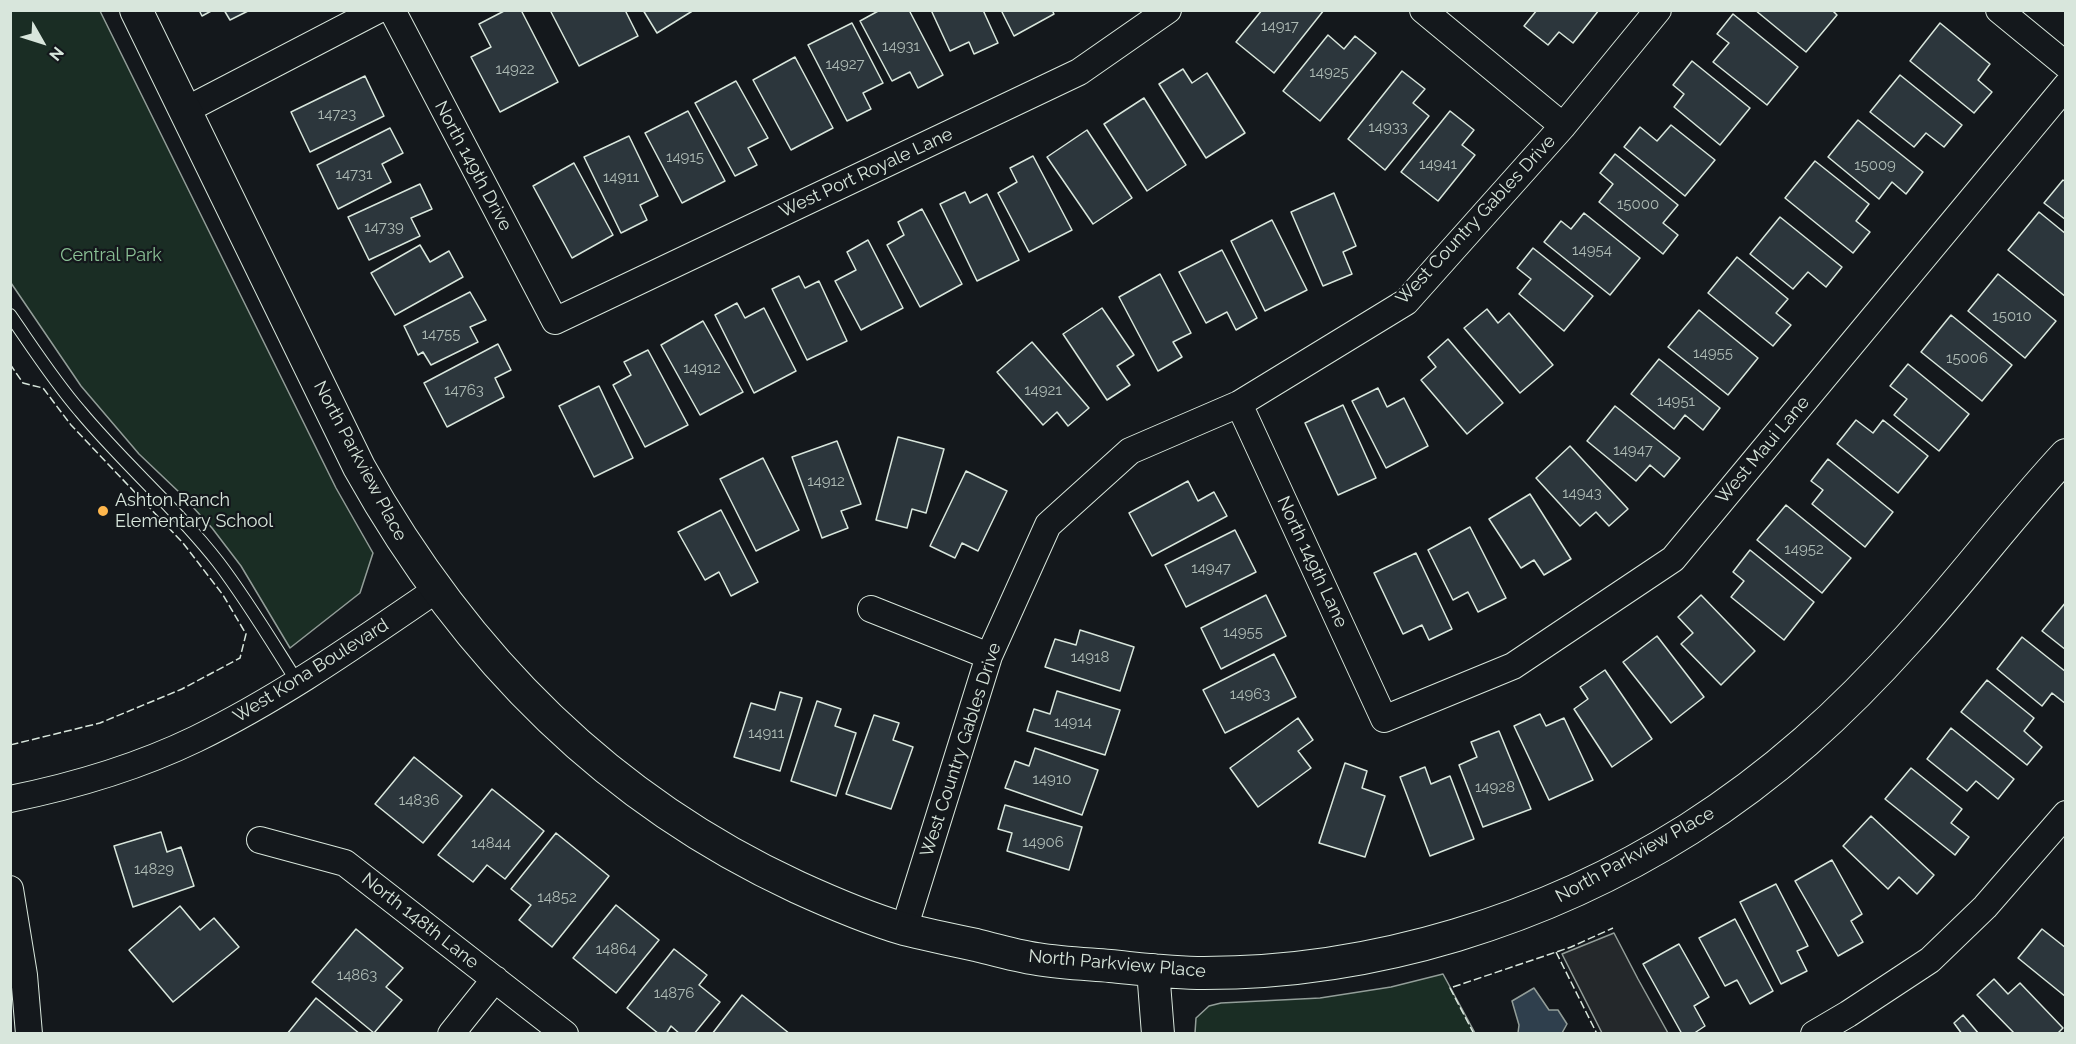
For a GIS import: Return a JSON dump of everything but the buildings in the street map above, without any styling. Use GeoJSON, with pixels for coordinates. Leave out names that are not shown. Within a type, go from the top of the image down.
{"type":"FeatureCollection","features":[{"type":"Feature","properties":{"kind":"street","name":"North Parkview Place"},"geometry":{"type":"LineString","coordinates":[[136,10],[359,467],[397,534],[436,590],[484,651],[575,742],[642,796],[705,838],[777,878],[845,908],[904,929],[1037,959],[1204,973],[1324,964],[1441,940],[1555,901],[1685,832],[1746,791],[1790,757],[1852,699],[1911,637],[2066,455]]}},
{"type":"Feature","properties":{"kind":"street"},"geometry":{"type":"LineString","coordinates":[[184,111],[378,10]]}},
{"type":"Feature","properties":{"kind":"street","name":"North 149th Drive"},"geometry":{"type":"LineString","coordinates":[[392,10],[555,321]]}},
{"type":"Feature","properties":{"kind":"street","name":"West Port Royale Lane"},"geometry":{"type":"LineString","coordinates":[[555,321],[1079,72],[1168,10]]}},
{"type":"Feature","properties":{"kind":"street"},"geometry":{"type":"LineString","coordinates":[[1423,10],[1563,126]]}},
{"type":"Feature","properties":{"kind":"street","name":"West Country Gables Drive"},"geometry":{"type":"LineString","coordinates":[[904,929],[989,656],[1048,525],[1130,451],[1239,404],[1406,302],[1563,126],[1658,10]]}},
{"type":"Feature","properties":{"kind":"street"},"geometry":{"type":"LineString","coordinates":[[1999,10],[2066,65]]}},
{"type":"Feature","properties":{"kind":"street","name":"West Maui Lane"},"geometry":{"type":"LineString","coordinates":[[1384,719],[1513,666],[1673,559],[2066,86]]}},
{"type":"Feature","properties":{"kind":"street","name":"North 149th Lane"},"geometry":{"type":"LineString","coordinates":[[1239,404],[1384,719]]}},
{"type":"Feature","properties":{"kind":"street","name":"West Kona Boulevard"},"geometry":{"type":"LineString","coordinates":[[10,799],[87,780],[144,760],[205,734],[298,683],[436,590]]}},
{"type":"Feature","properties":{"kind":"street"},"geometry":{"type":"LineString","coordinates":[[872,609],[989,656]]}},
{"type":"Feature","properties":{"kind":"street"},"geometry":{"type":"LineString","coordinates":[[1814,1034],[1930,960],[1985,907],[2066,814]]}},
{"type":"Feature","properties":{"kind":"street","name":"North 148th Lane"},"geometry":{"type":"LineString","coordinates":[[260,840],[345,863],[565,1034]]}},
{"type":"Feature","properties":{"kind":"street"},"geometry":{"type":"LineString","coordinates":[[10,889],[24,975],[29,1034]]}},
{"type":"Feature","properties":{"kind":"street"},"geometry":{"type":"LineString","coordinates":[[1153,970],[1158,1034]]}},
{"type":"Feature","properties":{"kind":"street"},"geometry":{"type":"LineString","coordinates":[[451,1034],[495,979]]}},
{"type":"Feature","properties":{"kind":"lane"},"geometry":{"type":"LineString","coordinates":[[10,315],[80,412],[217,561],[298,683]]}},
{"type":"Feature","properties":{"kind":"green space","name":"Central Park"},"geometry":{"type":"Polygon","coordinates":[[[10,11],[100,11],[336,488],[373,553],[360,593],[290,648],[241,566],[212,528],[139,454],[81,386],[11,283],[10,11]]]}},
{"type":"Feature","properties":{"kind":"green space"},"geometry":{"type":"Polygon","coordinates":[[[1443,974],[1475,1033],[1195,1033],[1196,1018],[1209,1006],[1221,1003],[1320,998],[1391,987],[1443,974]]]}},
{"type":"Feature","properties":{"kind":"shaded area"},"geometry":{"type":"Polygon","coordinates":[[[1614,933],[1668,1033],[1602,1033],[1562,954],[1614,933]]]}},
{"type":"Feature","properties":{"kind":"water"},"geometry":{"type":"Polygon","coordinates":[[[1534,988],[1549,1010],[1558,1010],[1567,1024],[1562,1033],[1518,1033],[1519,1025],[1512,1001],[1534,988]]]}},
{"type":"Feature","properties":{"kind":"fence"},"geometry":{"type":"LineString","coordinates":[[10,364],[23,383],[43,388],[71,425],[183,543],[223,595],[246,634],[240,658],[182,689],[100,723],[10,745]]}},
{"type":"Feature","properties":{"kind":"fence"},"geometry":{"type":"LineString","coordinates":[[1474,1034],[1450,988],[1571,947],[1613,928]]}},
{"type":"Feature","properties":{"kind":"fence"},"geometry":{"type":"LineString","coordinates":[[1556,952],[1597,1034]]}},
{"type":"Feature","properties":{"kind":"place","name":"Ashton Ranch Elementary School"},"geometry":{"type":"Point","coordinates":[103,511]}}]}
